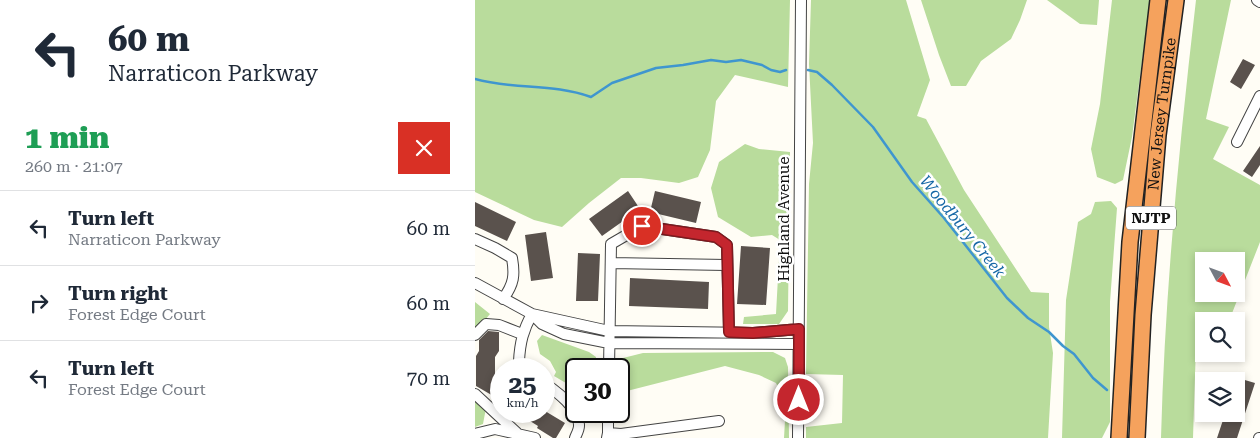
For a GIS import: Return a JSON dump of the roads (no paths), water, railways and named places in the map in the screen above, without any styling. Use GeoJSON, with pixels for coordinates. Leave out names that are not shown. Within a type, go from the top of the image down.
{"type":"FeatureCollection","features":[{"type":"Feature","properties":{"kind":"highway","name":"New Jersey Turnpike"},"geometry":{"type":"LineString","coordinates":[[1119,438],[1130,242],[1158,0]]}},
{"type":"Feature","properties":{"kind":"highway","name":"New Jersey Turnpike"},"geometry":{"type":"LineString","coordinates":[[1137,438],[1143,315],[1158,135],[1176,0]]}},
{"type":"Feature","properties":{"kind":"street","name":"Highland Avenue"},"geometry":{"type":"LineString","coordinates":[[798,438],[801,0]]}},
{"type":"Feature","properties":{"kind":"street"},"geometry":{"type":"LineString","coordinates":[[1237,142],[1260,96]]}},
{"type":"Feature","properties":{"kind":"street"},"geometry":{"type":"LineString","coordinates":[[609,358],[611,244],[642,226],[716,237],[727,245],[729,332]]}},
{"type":"Feature","properties":{"kind":"street"},"geometry":{"type":"LineString","coordinates":[[475,240],[495,248],[511,258],[515,274],[509,291],[503,299]]}},
{"type":"Feature","properties":{"kind":"street"},"geometry":{"type":"LineString","coordinates":[[611,263],[727,265]]}},
{"type":"Feature","properties":{"kind":"street"},"geometry":{"type":"LineString","coordinates":[[475,283],[532,314],[609,331],[753,333],[799,329]]}},
{"type":"Feature","properties":{"kind":"street"},"geometry":{"type":"LineString","coordinates":[[519,358],[523,330],[532,314]]}},
{"type":"Feature","properties":{"kind":"street"},"geometry":{"type":"LineString","coordinates":[[532,314],[538,321],[564,334],[609,342],[799,344]]}},
{"type":"Feature","properties":{"kind":"street"},"geometry":{"type":"LineString","coordinates":[[475,335],[486,324],[499,325],[523,334]]}},
{"type":"Feature","properties":{"kind":"street"},"geometry":{"type":"LineString","coordinates":[[555,391],[575,414],[579,426],[575,438]]}},
{"type":"Feature","properties":{"kind":"street"},"geometry":{"type":"LineString","coordinates":[[475,394],[518,433]]}},
{"type":"Feature","properties":{"kind":"street"},"geometry":{"type":"LineString","coordinates":[[608,423],[607,436],[719,421]]}},
{"type":"Feature","properties":{"kind":"street"},"geometry":{"type":"LineString","coordinates":[[475,434],[495,429],[535,438]]}},
{"type":"Feature","properties":{"kind":"waterway","name":"Woodbury Creek"},"geometry":{"type":"LineString","coordinates":[[475,79],[562,90],[591,97],[612,83],[656,68],[711,60],[726,62],[741,60],[762,65],[771,70],[780,72],[786,70]]}},
{"type":"Feature","properties":{"kind":"waterway","name":"Woodbury Creek"},"geometry":{"type":"LineString","coordinates":[[808,70],[817,72],[832,85],[873,127],[912,182],[944,218],[1007,298],[1028,318],[1049,332],[1074,354],[1093,378],[1107,390]]}}]}
